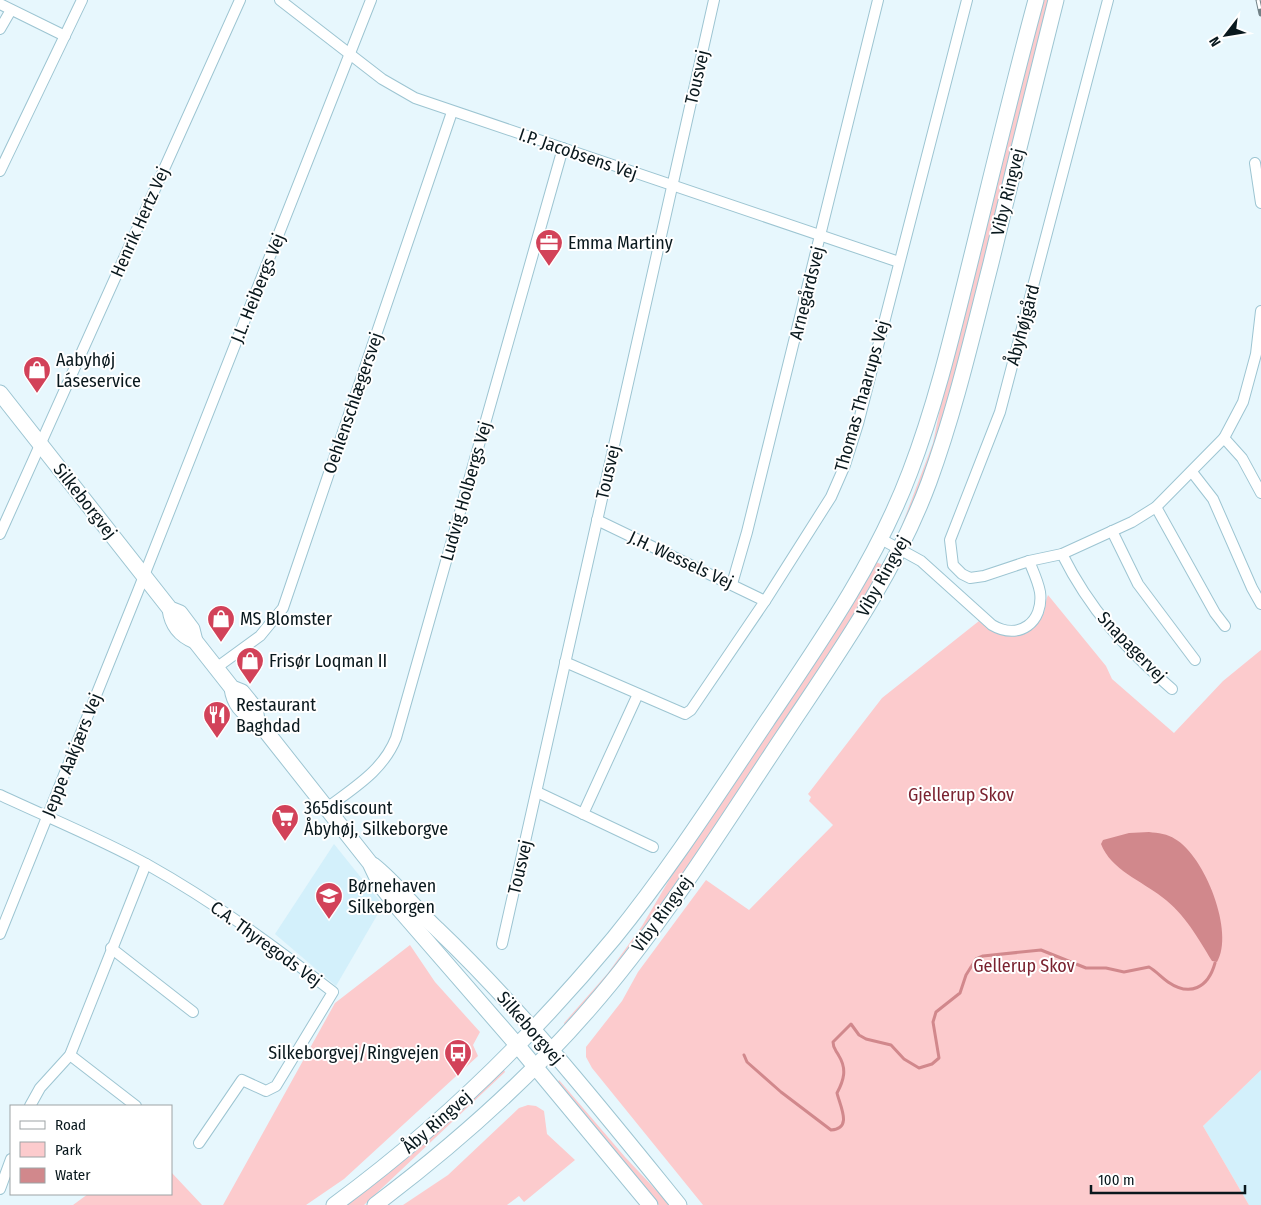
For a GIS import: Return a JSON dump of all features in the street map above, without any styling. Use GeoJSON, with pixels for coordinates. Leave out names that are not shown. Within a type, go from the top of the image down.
{"type":"FeatureCollection","features":[{"type":"Feature","properties":{"kind":"main road","name":"Viby Ringvej"},"geometry":{"type":"LineString","coordinates":[[533,1030],[616,936],[680,850],[814,652],[881,539],[910,472],[935,397],[1036,0]]}},
{"type":"Feature","properties":{"kind":"main road","name":"Viby Ringvej"},"geometry":{"type":"LineString","coordinates":[[536,1066],[591,1007],[675,898],[836,657],[868,606],[899,548],[930,481],[955,402],[1056,0]]}},
{"type":"Feature","properties":{"kind":"main road","name":"Silkeborgvej"},"geometry":{"type":"LineString","coordinates":[[0,393],[170,609],[171,620],[184,636],[195,641],[232,688],[242,692],[255,708],[257,720],[370,862],[390,878],[436,928],[482,973],[551,1051],[679,1205]]}},
{"type":"Feature","properties":{"kind":"main road","name":"Silkeborgvej"},"geometry":{"type":"LineString","coordinates":[[370,862],[381,886],[399,909],[536,1066],[650,1205]]}},
{"type":"Feature","properties":{"kind":"main road","name":"Åby Ringvej"},"geometry":{"type":"LineString","coordinates":[[334,1205],[416,1141],[467,1097],[533,1030]]}},
{"type":"Feature","properties":{"kind":"main road","name":"Åby Ringvej"},"geometry":{"type":"LineString","coordinates":[[375,1205],[473,1127],[536,1066]]}},
{"type":"Feature","properties":{"kind":"street"},"geometry":{"type":"LineString","coordinates":[[0,171],[82,0]]}},
{"type":"Feature","properties":{"kind":"street","name":"Henrik Hertz Vej"},"geometry":{"type":"LineString","coordinates":[[0,534],[240,0]]}},
{"type":"Feature","properties":{"kind":"street","name":"I.P. Jacobsens Vej"},"geometry":{"type":"LineString","coordinates":[[280,0],[350,56],[382,79],[415,98],[899,262]]}},
{"type":"Feature","properties":{"kind":"street","name":"J.L. Heibergs Vej"},"geometry":{"type":"LineString","coordinates":[[143,575],[371,0]]}},
{"type":"Feature","properties":{"kind":"street","name":"Tousvej"},"geometry":{"type":"LineString","coordinates":[[502,944],[714,0]]}},
{"type":"Feature","properties":{"kind":"street","name":"Arnegårdsvej"},"geometry":{"type":"LineString","coordinates":[[732,584],[743,550],[878,0]]}},
{"type":"Feature","properties":{"kind":"street","name":"Thomas Thaarups Vej"},"geometry":{"type":"LineString","coordinates":[[565,662],[677,713],[688,712],[765,601],[811,530],[830,497],[845,465],[858,424],[967,0]]}},
{"type":"Feature","properties":{"kind":"street","name":"Åbyhøjgård"},"geometry":{"type":"LineString","coordinates":[[1108,0],[1000,412],[950,540],[953,565],[962,574],[970,578],[984,576],[1029,561],[1062,554],[1132,522],[1156,507],[1224,438],[1243,402],[1256,354],[1261,311]]}},
{"type":"Feature","properties":{"kind":"street"},"geometry":{"type":"LineString","coordinates":[[0,4],[65,36]]}},
{"type":"Feature","properties":{"kind":"street"},"geometry":{"type":"LineString","coordinates":[[0,29],[11,10]]}},
{"type":"Feature","properties":{"kind":"street","name":"Oehlenschlægersvej"},"geometry":{"type":"LineString","coordinates":[[216,668],[260,636],[284,608],[452,112]]}},
{"type":"Feature","properties":{"kind":"street","name":"Ludvig Holbergs Vej"},"geometry":{"type":"LineString","coordinates":[[327,808],[377,770],[388,756],[396,738],[563,148]]}},
{"type":"Feature","properties":{"kind":"street"},"geometry":{"type":"LineString","coordinates":[[1255,163],[1261,203]]}},
{"type":"Feature","properties":{"kind":"street"},"geometry":{"type":"LineString","coordinates":[[1224,438],[1242,458],[1261,493]]}},
{"type":"Feature","properties":{"kind":"street"},"geometry":{"type":"LineString","coordinates":[[1192,472],[1213,499],[1252,588],[1261,604]]}},
{"type":"Feature","properties":{"kind":"street"},"geometry":{"type":"LineString","coordinates":[[1156,507],[1215,613],[1225,626]]}},
{"type":"Feature","properties":{"kind":"street","name":"J.H. Wessels Vej"},"geometry":{"type":"LineString","coordinates":[[596,520],[765,601]]}},
{"type":"Feature","properties":{"kind":"street","name":"Snapagervej"},"geometry":{"type":"LineString","coordinates":[[1112,531],[1138,584],[1195,660]]}},
{"type":"Feature","properties":{"kind":"street"},"geometry":{"type":"LineString","coordinates":[[881,539],[921,561],[992,625],[1006,632],[1022,629],[1034,620],[1038,613],[1040,591],[1029,561]]}},
{"type":"Feature","properties":{"kind":"street","name":"Snapagervej"},"geometry":{"type":"LineString","coordinates":[[1062,554],[1076,583],[1111,631],[1138,660],[1172,689]]}},
{"type":"Feature","properties":{"kind":"street","name":"Jeppe Aakjærs Vej"},"geometry":{"type":"LineString","coordinates":[[0,934],[143,575]]}},
{"type":"Feature","properties":{"kind":"street"},"geometry":{"type":"LineString","coordinates":[[583,814],[638,694]]}},
{"type":"Feature","properties":{"kind":"street"},"geometry":{"type":"LineString","coordinates":[[537,792],[653,847]]}},
{"type":"Feature","properties":{"kind":"street","name":"C.A. Thyregods Vej"},"geometry":{"type":"LineString","coordinates":[[0,795],[146,864],[211,902],[272,944],[333,992],[276,1086],[266,1091],[242,1080],[198,1142]]}},
{"type":"Feature","properties":{"kind":"street"},"geometry":{"type":"LineString","coordinates":[[31,1105],[40,1088],[70,1055],[146,864]]}},
{"type":"Feature","properties":{"kind":"street"},"geometry":{"type":"LineString","coordinates":[[111,948],[193,1012]]}},
{"type":"Feature","properties":{"kind":"street"},"geometry":{"type":"LineString","coordinates":[[70,1055],[135,1105]]}},
{"type":"Feature","properties":{"kind":"street"},"geometry":{"type":"LineString","coordinates":[[0,1189],[10,1162]]}},
{"type":"Feature","properties":{"kind":"shaded area","name":"Børnehaven Silkeborgen"},"geometry":{"type":"Polygon","coordinates":[[[334,844],[383,905],[336,986],[275,934],[334,844]]]}},
{"type":"Feature","properties":{"kind":"shaded area"},"geometry":{"type":"Polygon","coordinates":[[[1261,1070],[1261,1205],[1249,1205],[1203,1126],[1261,1070]]]}},
{"type":"Feature","properties":{"kind":"green space"},"geometry":{"type":"Polygon","coordinates":[[[1043,0],[1048,0],[1048,5],[954,381],[928,465],[902,525],[933,443],[943,394],[1043,0]]]}},
{"type":"Feature","properties":{"kind":"green space"},"geometry":{"type":"Polygon","coordinates":[[[876,562],[883,565],[835,646],[667,897],[604,981],[565,1026],[564,1023],[608,973],[642,926],[679,863],[876,562]]]}},
{"type":"Feature","properties":{"kind":"green space","name":"Gellerup Skov"},"geometry":{"type":"Polygon","coordinates":[[[1048,595],[1106,666],[1112,679],[1174,733],[1223,681],[1261,650],[1261,1070],[1203,1126],[1249,1205],[703,1205],[592,1068],[586,1057],[586,1047],[622,1001],[638,972],[706,880],[749,910],[833,825],[809,801],[811,797],[808,794],[882,698],[979,621],[1003,635],[1012,636],[1028,632],[1036,626],[1042,617],[1048,595]]]}},
{"type":"Feature","properties":{"kind":"green space"},"geometry":{"type":"Polygon","coordinates":[[[410,945],[435,982],[480,1032],[473,1045],[478,1056],[344,1179],[306,1205],[223,1205],[335,1003],[410,945]]]}},
{"type":"Feature","properties":{"kind":"green space"},"geometry":{"type":"Polygon","coordinates":[[[504,1070],[505,1072],[364,1205],[345,1205],[456,1114],[504,1070]]]}},
{"type":"Feature","properties":{"kind":"green space"},"geometry":{"type":"Polygon","coordinates":[[[559,1080],[625,1157],[670,1205],[659,1205],[558,1082],[559,1080]]]}},
{"type":"Feature","properties":{"kind":"green space"},"geometry":{"type":"Polygon","coordinates":[[[528,1105],[536,1106],[544,1111],[547,1134],[575,1160],[524,1202],[519,1196],[507,1205],[403,1205],[448,1175],[519,1108],[528,1105]]]}},
{"type":"Feature","properties":{"kind":"green space"},"geometry":{"type":"Polygon","coordinates":[[[172,1173],[202,1205],[73,1205],[87,1195],[172,1195],[172,1173]]]}},
{"type":"Feature","properties":{"kind":"water"},"geometry":{"type":"Polygon","coordinates":[[[1129,833],[1159,833],[1175,839],[1197,861],[1206,878],[1220,915],[1222,949],[1217,962],[1212,961],[1178,911],[1154,891],[1119,868],[1101,844],[1103,840],[1129,833]]]}},
{"type":"Feature","properties":{"kind":"waterway"},"geometry":{"type":"LineString","coordinates":[[744,1055],[747,1062],[781,1092],[831,1130],[838,1129],[842,1126],[843,1116],[837,1093],[843,1079],[844,1070],[833,1042],[851,1024],[859,1035],[866,1039],[891,1045],[904,1059],[919,1068],[932,1064],[939,1058],[933,1022],[936,1012],[960,993],[966,975],[976,959],[983,956],[1041,950],[1086,968],[1106,968],[1124,972],[1149,967],[1168,982],[1184,989],[1197,988],[1203,984],[1208,979],[1215,963]]}},
{"type":"Feature","properties":{"kind":"railway"},"geometry":{"type":"LineString","coordinates":[[1258,0],[1261,14]]}},
{"type":"Feature","properties":{"kind":"place","name":"Emma Martiny"},"geometry":{"type":"Point","coordinates":[549,267]}},
{"type":"Feature","properties":{"kind":"place","name":"Aabyhøj Láseservice"},"geometry":{"type":"Point","coordinates":[37,394]}},
{"type":"Feature","properties":{"kind":"place","name":"MS Blomster"},"geometry":{"type":"Point","coordinates":[221,643]}},
{"type":"Feature","properties":{"kind":"place","name":"Frisør Loqman II"},"geometry":{"type":"Point","coordinates":[250,685]}},
{"type":"Feature","properties":{"kind":"place","name":"Restaurant Baghdad"},"geometry":{"type":"Point","coordinates":[217,739]}},
{"type":"Feature","properties":{"kind":"place","name":"365discount Åbyhøj, Silkeborgve"},"geometry":{"type":"Point","coordinates":[285,842]}},
{"type":"Feature","properties":{"kind":"place","name":"Børnehaven Silkeborgen"},"geometry":{"type":"Point","coordinates":[329,920]}},
{"type":"Feature","properties":{"kind":"place","name":"Silkeborgvej/Ringvejen"},"geometry":{"type":"Point","coordinates":[458,1077]}},
{"type":"Feature","properties":{"kind":"park label","name":"Gjellerup Skov"},"geometry":{"type":"Point","coordinates":[961,795]}}]}
